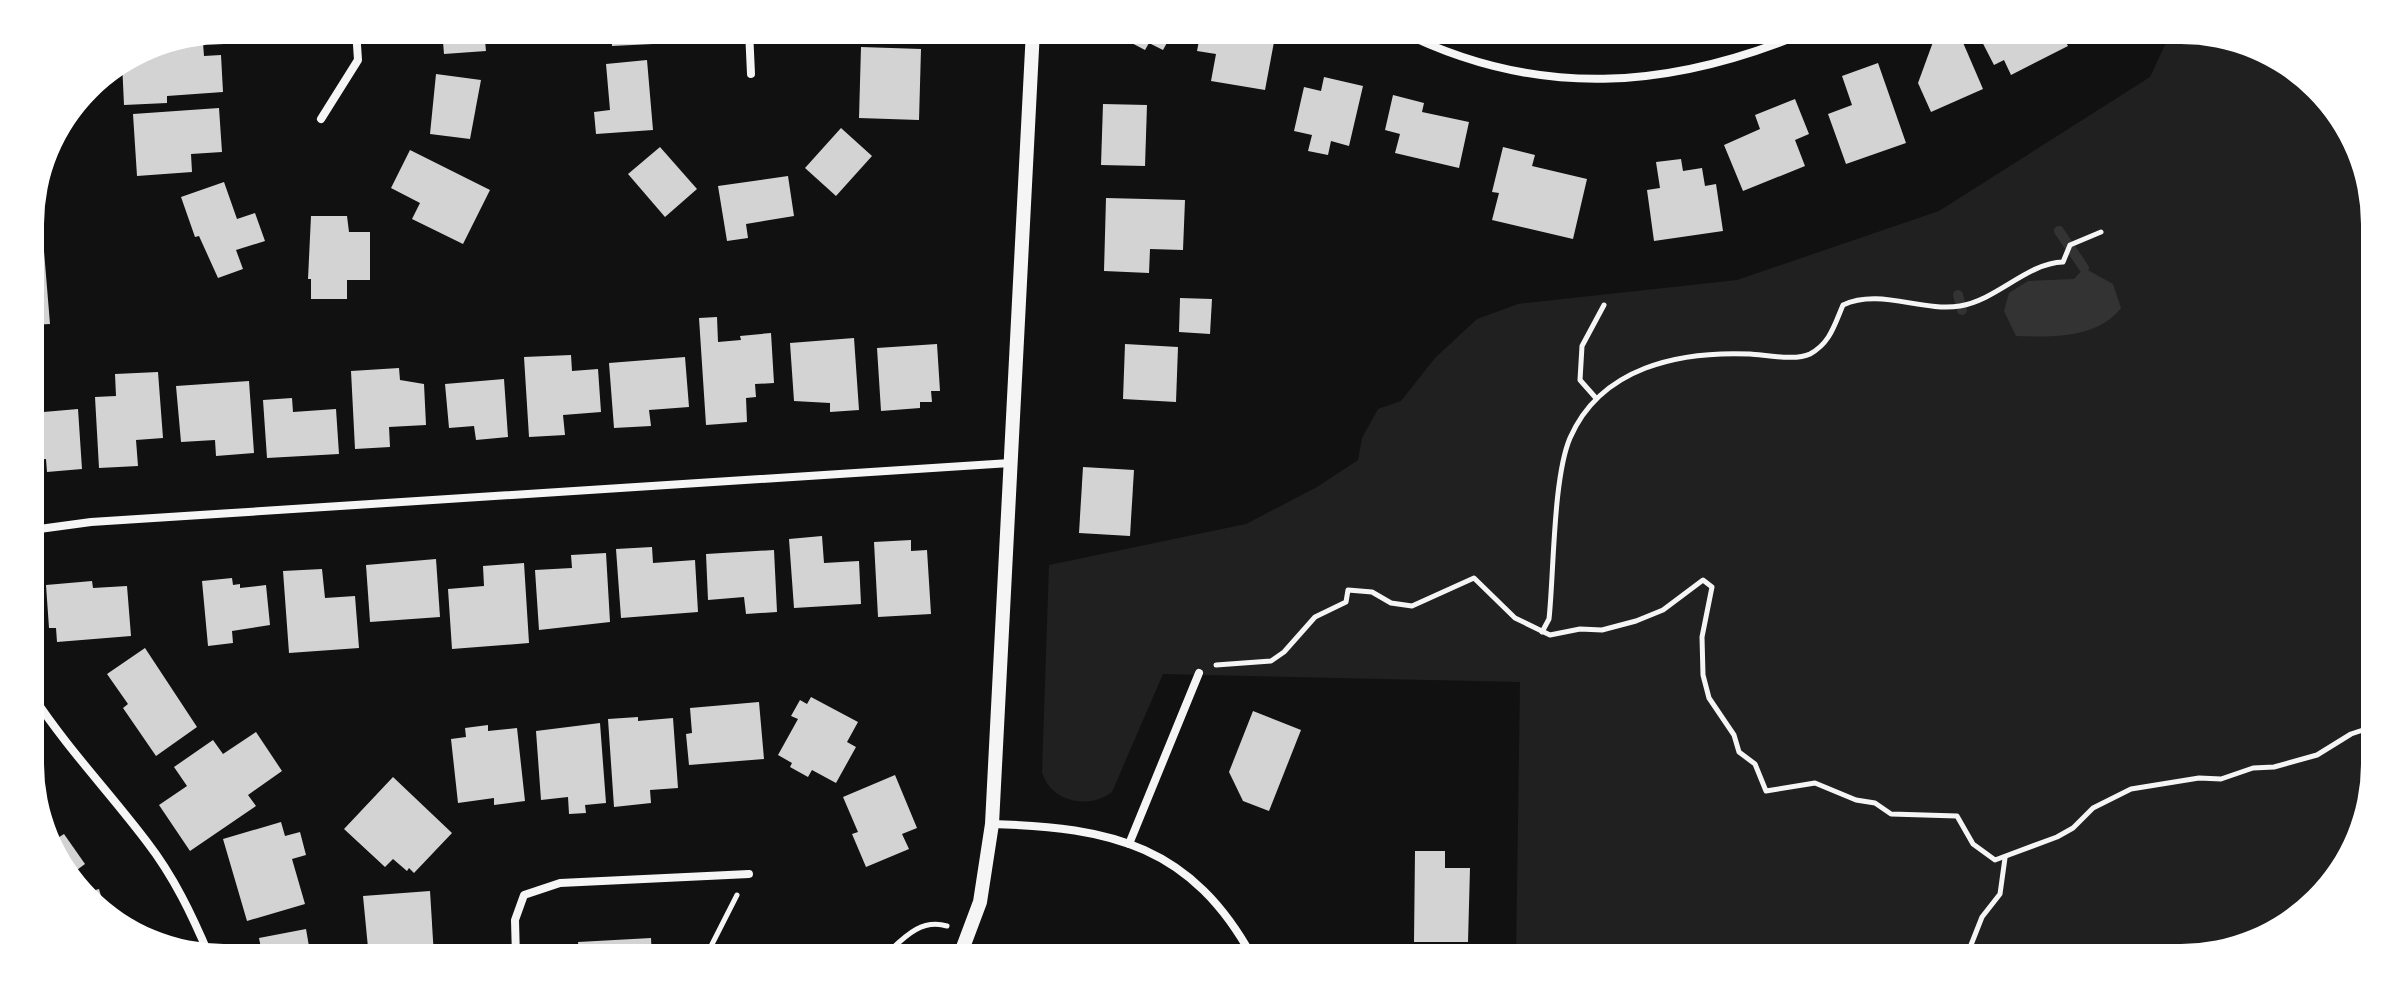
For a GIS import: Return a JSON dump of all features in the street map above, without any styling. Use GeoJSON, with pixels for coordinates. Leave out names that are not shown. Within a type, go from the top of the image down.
{"type":"FeatureCollection","features":[{"type":"Feature","properties":{"kind":"street"},"geometry":{"type":"LineString","coordinates":[[321,119],[358,60],[357,44]]}},
{"type":"Feature","properties":{"kind":"street"},"geometry":{"type":"LineString","coordinates":[[750,44],[751,74]]}},
{"type":"Feature","properties":{"kind":"street"},"geometry":{"type":"LineString","coordinates":[[965,944],[987,873],[992,824],[1032,44]]}},
{"type":"Feature","properties":{"kind":"street"},"geometry":{"type":"LineString","coordinates":[[1427,44],[1493,69],[1586,81],[1654,78],[1717,65],[1773,44]]}},
{"type":"Feature","properties":{"kind":"street"},"geometry":{"type":"LineString","coordinates":[[44,528],[91,522],[1010,463]]}},
{"type":"Feature","properties":{"kind":"street"},"geometry":{"type":"LineString","coordinates":[[1129,844],[1199,673]]}},
{"type":"Feature","properties":{"kind":"street"},"geometry":{"type":"LineString","coordinates":[[44,710],[149,844],[185,900],[203,942]]}},
{"type":"Feature","properties":{"kind":"street"},"geometry":{"type":"LineString","coordinates":[[992,824],[1090,830],[1170,863],[1195,881],[1236,927],[1245,944]]}},
{"type":"Feature","properties":{"kind":"street"},"geometry":{"type":"LineString","coordinates":[[516,944],[515,920],[524,895],[560,883],[749,874]]}},
{"type":"Feature","properties":{"kind":"path"},"geometry":{"type":"LineString","coordinates":[[1542,632],[1549,619],[1561,476],[1570,439],[1595,397],[1626,374],[1713,353],[1806,356],[1827,342],[1843,305],[1859,298],[1959,306],[1991,295],[2050,262],[2063,262],[2070,245],[2101,232]]}},
{"type":"Feature","properties":{"kind":"path"},"geometry":{"type":"LineString","coordinates":[[1595,397],[1580,380],[1582,346],[1604,305]]}},
{"type":"Feature","properties":{"kind":"path"},"geometry":{"type":"LineString","coordinates":[[1199,673],[1201,666],[1271,661],[1284,652],[1315,617],[1346,602],[1348,590],[1358,589],[1391,603],[1412,606],[1474,578],[1515,618],[1542,632],[1602,630],[1636,621],[1663,610],[1703,580],[1712,587],[1702,637],[1703,675],[1709,698],[1734,735],[1739,752],[1755,764],[1766,791],[1815,783],[1856,800],[1875,803],[1891,814],[1957,816],[1973,844],[1995,860],[2073,828],[2093,808],[2131,789],[2199,778],[2221,779],[2253,768],[2274,767],[2317,755],[2361,731]]}},
{"type":"Feature","properties":{"kind":"path"},"geometry":{"type":"LineString","coordinates":[[1971,944],[1982,917],[2000,894],[2005,858]]}},
{"type":"Feature","properties":{"kind":"path"},"geometry":{"type":"LineString","coordinates":[[709,944],[749,874]]}},
{"type":"Feature","properties":{"kind":"path"},"geometry":{"type":"LineString","coordinates":[[898,944],[915,929],[932,922],[970,933]]}},
{"type":"Feature","properties":{"kind":"shaded area"},"geometry":{"type":"Polygon","coordinates":[[[2165,44],[2216,47],[2261,63],[2281,74],[2316,105],[2331,124],[2355,177],[2359,201],[2361,764],[2358,799],[2342,844],[2324,874],[2291,907],[2271,920],[2239,934],[2193,944],[1516,944],[1520,682],[1163,674],[1112,792],[1092,801],[1071,800],[1053,790],[1046,782],[1042,772],[1049,565],[1246,524],[1317,487],[1358,460],[1362,438],[1378,409],[1401,401],[1435,358],[1477,319],[1518,304],[1737,280],[1939,211],[2150,77],[2165,44]]]}},
{"type":"Feature","properties":{"kind":"shaded area"},"geometry":{"type":"Polygon","coordinates":[[[2084,268],[2113,284],[2121,308],[2111,318],[2100,326],[2073,334],[2016,336],[2004,311],[2009,293],[2028,281],[2074,279],[2084,268]]]}},
{"type":"Feature","properties":{"kind":"building"},"geometry":{"type":"Polygon","coordinates":[[[443,44],[485,44],[486,51],[444,54],[443,44]]]}},
{"type":"Feature","properties":{"kind":"building"},"geometry":{"type":"Polygon","coordinates":[[[612,44],[653,44],[612,46],[612,44]]]}},
{"type":"Feature","properties":{"kind":"building"},"geometry":{"type":"Polygon","coordinates":[[[1134,44],[1148,44],[1145,50],[1134,44]]]}},
{"type":"Feature","properties":{"kind":"building"},"geometry":{"type":"Polygon","coordinates":[[[1151,44],[1166,44],[1163,50],[1151,44]]]}},
{"type":"Feature","properties":{"kind":"building"},"geometry":{"type":"Polygon","coordinates":[[[1198,44],[1274,44],[1265,90],[1211,81],[1216,54],[1197,51],[1198,44]]]}},
{"type":"Feature","properties":{"kind":"building"},"geometry":{"type":"Polygon","coordinates":[[[1932,44],[1964,44],[1983,89],[1931,112],[1918,83],[1932,44]]]}},
{"type":"Feature","properties":{"kind":"building"},"geometry":{"type":"Polygon","coordinates":[[[1983,44],[2068,46],[2011,75],[2004,60],[1994,65],[1983,44]]]}},
{"type":"Feature","properties":{"kind":"building"},"geometry":{"type":"Polygon","coordinates":[[[203,46],[204,56],[221,55],[223,92],[167,96],[167,103],[124,105],[123,75],[144,63],[189,47],[203,46]]]}},
{"type":"Feature","properties":{"kind":"building"},"geometry":{"type":"Polygon","coordinates":[[[861,47],[921,49],[919,120],[859,118],[861,47]]]}},
{"type":"Feature","properties":{"kind":"building"},"geometry":{"type":"Polygon","coordinates":[[[647,60],[653,130],[596,134],[594,112],[610,110],[606,64],[647,60]]]}},
{"type":"Feature","properties":{"kind":"building"},"geometry":{"type":"Polygon","coordinates":[[[1878,63],[1906,143],[1846,164],[1828,114],[1852,105],[1842,76],[1878,63]]]}},
{"type":"Feature","properties":{"kind":"building"},"geometry":{"type":"Polygon","coordinates":[[[436,74],[481,80],[470,139],[430,134],[436,74]]]}},
{"type":"Feature","properties":{"kind":"building"},"geometry":{"type":"Polygon","coordinates":[[[1324,77],[1363,86],[1349,146],[1331,141],[1328,155],[1308,151],[1312,135],[1294,131],[1304,87],[1321,91],[1324,77]]]}},
{"type":"Feature","properties":{"kind":"building"},"geometry":{"type":"Polygon","coordinates":[[[1393,95],[1424,103],[1422,112],[1469,122],[1459,168],[1395,153],[1400,134],[1385,130],[1393,95]]]}},
{"type":"Feature","properties":{"kind":"building"},"geometry":{"type":"Polygon","coordinates":[[[1795,99],[1809,134],[1795,140],[1805,166],[1743,191],[1724,145],[1760,129],[1755,115],[1795,99]]]}},
{"type":"Feature","properties":{"kind":"building"},"geometry":{"type":"Polygon","coordinates":[[[1103,104],[1147,105],[1145,166],[1101,165],[1103,104]]]}},
{"type":"Feature","properties":{"kind":"building"},"geometry":{"type":"Polygon","coordinates":[[[219,108],[222,152],[191,154],[192,172],[137,176],[133,114],[219,108]]]}},
{"type":"Feature","properties":{"kind":"building"},"geometry":{"type":"Polygon","coordinates":[[[841,128],[872,156],[836,196],[805,168],[841,128]]]}},
{"type":"Feature","properties":{"kind":"building"},"geometry":{"type":"Polygon","coordinates":[[[660,147],[697,189],[665,217],[628,174],[660,147]]]}},
{"type":"Feature","properties":{"kind":"building"},"geometry":{"type":"Polygon","coordinates":[[[1503,147],[1535,155],[1532,166],[1587,179],[1573,239],[1492,220],[1499,193],[1492,192],[1503,147]]]}},
{"type":"Feature","properties":{"kind":"building"},"geometry":{"type":"Polygon","coordinates":[[[410,150],[490,190],[463,244],[412,219],[420,203],[391,188],[410,150]]]}},
{"type":"Feature","properties":{"kind":"building"},"geometry":{"type":"Polygon","coordinates":[[[1681,159],[1683,171],[1702,168],[1705,186],[1716,184],[1723,231],[1654,241],[1647,190],[1660,188],[1656,162],[1681,159]]]}},
{"type":"Feature","properties":{"kind":"building"},"geometry":{"type":"Polygon","coordinates":[[[788,176],[794,216],[746,224],[748,238],[727,241],[718,186],[788,176]]]}},
{"type":"Feature","properties":{"kind":"building"},"geometry":{"type":"Polygon","coordinates":[[[224,182],[237,219],[255,213],[265,241],[236,250],[243,269],[218,278],[199,236],[195,237],[181,197],[224,182]]]}},
{"type":"Feature","properties":{"kind":"building"},"geometry":{"type":"Polygon","coordinates":[[[1106,198],[1185,200],[1183,250],[1150,249],[1149,273],[1104,271],[1106,198]]]}},
{"type":"Feature","properties":{"kind":"building"},"geometry":{"type":"Polygon","coordinates":[[[311,216],[347,216],[349,232],[370,232],[370,280],[347,280],[347,299],[311,299],[311,279],[308,279],[311,216]]]}},
{"type":"Feature","properties":{"kind":"building"},"geometry":{"type":"Polygon","coordinates":[[[44,251],[50,324],[44,324],[44,251]]]}},
{"type":"Feature","properties":{"kind":"building"},"geometry":{"type":"Polygon","coordinates":[[[1180,298],[1212,299],[1210,334],[1179,332],[1180,298]]]}},
{"type":"Feature","properties":{"kind":"building"},"geometry":{"type":"Polygon","coordinates":[[[717,317],[718,342],[771,333],[774,383],[755,384],[756,397],[746,398],[747,422],[706,425],[699,318],[717,317]]]}},
{"type":"Feature","properties":{"kind":"building"},"geometry":{"type":"Polygon","coordinates":[[[854,338],[859,410],[830,412],[830,403],[794,401],[790,343],[854,338]]]}},
{"type":"Feature","properties":{"kind":"building"},"geometry":{"type":"Polygon","coordinates":[[[937,344],[940,391],[931,391],[932,402],[920,402],[920,408],[881,411],[877,348],[937,344]]]}},
{"type":"Feature","properties":{"kind":"building"},"geometry":{"type":"Polygon","coordinates":[[[1125,344],[1178,347],[1176,402],[1123,399],[1125,344]]]}},
{"type":"Feature","properties":{"kind":"building"},"geometry":{"type":"Polygon","coordinates":[[[571,355],[572,371],[598,369],[601,412],[563,415],[565,435],[529,437],[524,357],[571,355]]]}},
{"type":"Feature","properties":{"kind":"building"},"geometry":{"type":"Polygon","coordinates":[[[685,357],[689,407],[649,410],[651,426],[614,428],[609,363],[685,357]]]}},
{"type":"Feature","properties":{"kind":"building"},"geometry":{"type":"Polygon","coordinates":[[[399,368],[400,380],[424,384],[426,425],[389,427],[390,447],[355,449],[351,371],[399,368]]]}},
{"type":"Feature","properties":{"kind":"building"},"geometry":{"type":"Polygon","coordinates":[[[158,372],[163,438],[136,440],[138,466],[99,468],[95,397],[116,396],[115,374],[158,372]]]}},
{"type":"Feature","properties":{"kind":"building"},"geometry":{"type":"Polygon","coordinates":[[[504,379],[508,437],[476,440],[474,426],[449,428],[445,384],[504,379]]]}},
{"type":"Feature","properties":{"kind":"building"},"geometry":{"type":"Polygon","coordinates":[[[249,381],[254,453],[216,456],[215,440],[181,442],[176,386],[249,381]]]}},
{"type":"Feature","properties":{"kind":"building"},"geometry":{"type":"Polygon","coordinates":[[[292,398],[293,412],[336,409],[339,454],[267,458],[263,400],[292,398]]]}},
{"type":"Feature","properties":{"kind":"building"},"geometry":{"type":"Polygon","coordinates":[[[78,409],[82,469],[47,472],[44,412],[78,409]]]}},
{"type":"Feature","properties":{"kind":"building"},"geometry":{"type":"Polygon","coordinates":[[[1083,467],[1134,470],[1130,536],[1079,533],[1083,467]]]}},
{"type":"Feature","properties":{"kind":"building"},"geometry":{"type":"Polygon","coordinates":[[[822,536],[824,563],[859,561],[861,604],[794,608],[789,539],[822,536]]]}},
{"type":"Feature","properties":{"kind":"building"},"geometry":{"type":"Polygon","coordinates":[[[911,540],[911,551],[927,550],[931,614],[878,617],[874,542],[911,540]]]}},
{"type":"Feature","properties":{"kind":"building"},"geometry":{"type":"Polygon","coordinates":[[[652,547],[653,563],[695,560],[698,612],[621,618],[616,549],[652,547]]]}},
{"type":"Feature","properties":{"kind":"building"},"geometry":{"type":"Polygon","coordinates":[[[774,550],[777,612],[746,614],[744,597],[708,600],[706,554],[774,550]]]}},
{"type":"Feature","properties":{"kind":"building"},"geometry":{"type":"Polygon","coordinates":[[[606,553],[610,622],[539,630],[535,570],[572,568],[571,555],[606,553]]]}},
{"type":"Feature","properties":{"kind":"building"},"geometry":{"type":"Polygon","coordinates":[[[436,559],[440,617],[370,622],[366,565],[436,559]]]}},
{"type":"Feature","properties":{"kind":"building"},"geometry":{"type":"Polygon","coordinates":[[[524,563],[529,643],[452,649],[448,589],[484,586],[483,566],[524,563]]]}},
{"type":"Feature","properties":{"kind":"building"},"geometry":{"type":"Polygon","coordinates":[[[322,569],[325,598],[355,596],[359,648],[289,653],[283,571],[322,569]]]}},
{"type":"Feature","properties":{"kind":"building"},"geometry":{"type":"Polygon","coordinates":[[[232,578],[233,585],[240,584],[240,588],[266,585],[270,625],[232,631],[233,643],[208,646],[202,581],[232,578]]]}},
{"type":"Feature","properties":{"kind":"building"},"geometry":{"type":"Polygon","coordinates":[[[92,581],[93,588],[127,586],[131,636],[57,642],[56,628],[49,628],[46,585],[92,581]]]}},
{"type":"Feature","properties":{"kind":"building"},"geometry":{"type":"Polygon","coordinates":[[[145,648],[197,727],[156,756],[123,708],[128,704],[107,674],[145,648]]]}},
{"type":"Feature","properties":{"kind":"building"},"geometry":{"type":"Polygon","coordinates":[[[811,697],[858,722],[847,742],[856,747],[836,783],[812,770],[808,777],[790,767],[792,763],[778,755],[798,719],[791,716],[800,700],[807,704],[811,697]]]}},
{"type":"Feature","properties":{"kind":"building"},"geometry":{"type":"Polygon","coordinates":[[[759,702],[764,759],[689,765],[686,734],[692,733],[690,708],[759,702]]]}},
{"type":"Feature","properties":{"kind":"building"},"geometry":{"type":"Polygon","coordinates":[[[1253,711],[1301,730],[1269,811],[1243,801],[1229,772],[1253,711]]]}},
{"type":"Feature","properties":{"kind":"building"},"geometry":{"type":"Polygon","coordinates":[[[638,717],[638,721],[673,718],[678,788],[650,790],[651,803],[614,807],[608,719],[638,717]]]}},
{"type":"Feature","properties":{"kind":"building"},"geometry":{"type":"Polygon","coordinates":[[[600,723],[606,803],[585,805],[586,813],[569,814],[568,797],[541,800],[536,731],[600,723]]]}},
{"type":"Feature","properties":{"kind":"building"},"geometry":{"type":"Polygon","coordinates":[[[488,725],[488,731],[517,728],[525,801],[494,805],[494,798],[458,803],[451,739],[466,737],[465,728],[488,725]]]}},
{"type":"Feature","properties":{"kind":"building"},"geometry":{"type":"Polygon","coordinates":[[[256,732],[282,771],[248,795],[256,806],[190,851],[159,805],[187,786],[174,767],[213,740],[223,754],[256,732]]]}},
{"type":"Feature","properties":{"kind":"building"},"geometry":{"type":"Polygon","coordinates":[[[895,775],[917,828],[902,834],[909,849],[866,867],[852,834],[858,832],[843,797],[895,775]]]}},
{"type":"Feature","properties":{"kind":"building"},"geometry":{"type":"Polygon","coordinates":[[[393,777],[452,833],[414,873],[393,859],[385,867],[344,829],[393,777]]]}},
{"type":"Feature","properties":{"kind":"building"},"geometry":{"type":"Polygon","coordinates":[[[281,822],[285,836],[300,832],[306,855],[292,859],[305,904],[247,921],[223,839],[281,822]]]}},
{"type":"Feature","properties":{"kind":"building"},"geometry":{"type":"Polygon","coordinates":[[[64,834],[85,864],[78,869],[74,864],[60,837],[64,834]]]}},
{"type":"Feature","properties":{"kind":"building"},"geometry":{"type":"Polygon","coordinates":[[[1415,851],[1445,851],[1445,868],[1470,868],[1468,942],[1414,942],[1415,851]]]}},
{"type":"Feature","properties":{"kind":"building"},"geometry":{"type":"Polygon","coordinates":[[[430,891],[433,944],[368,944],[363,896],[430,891]]]}},
{"type":"Feature","properties":{"kind":"building"},"geometry":{"type":"Polygon","coordinates":[[[306,929],[309,944],[260,944],[259,938],[306,929]]]}},
{"type":"Feature","properties":{"kind":"building"},"geometry":{"type":"Polygon","coordinates":[[[651,938],[651,944],[578,944],[651,938]]]}},
{"type":"Feature","properties":{"kind":"waterway"},"geometry":{"type":"LineString","coordinates":[[2059,231],[2084,268]]}},
{"type":"Feature","properties":{"kind":"waterway"},"geometry":{"type":"LineString","coordinates":[[1958,295],[1962,310]]}}]}
